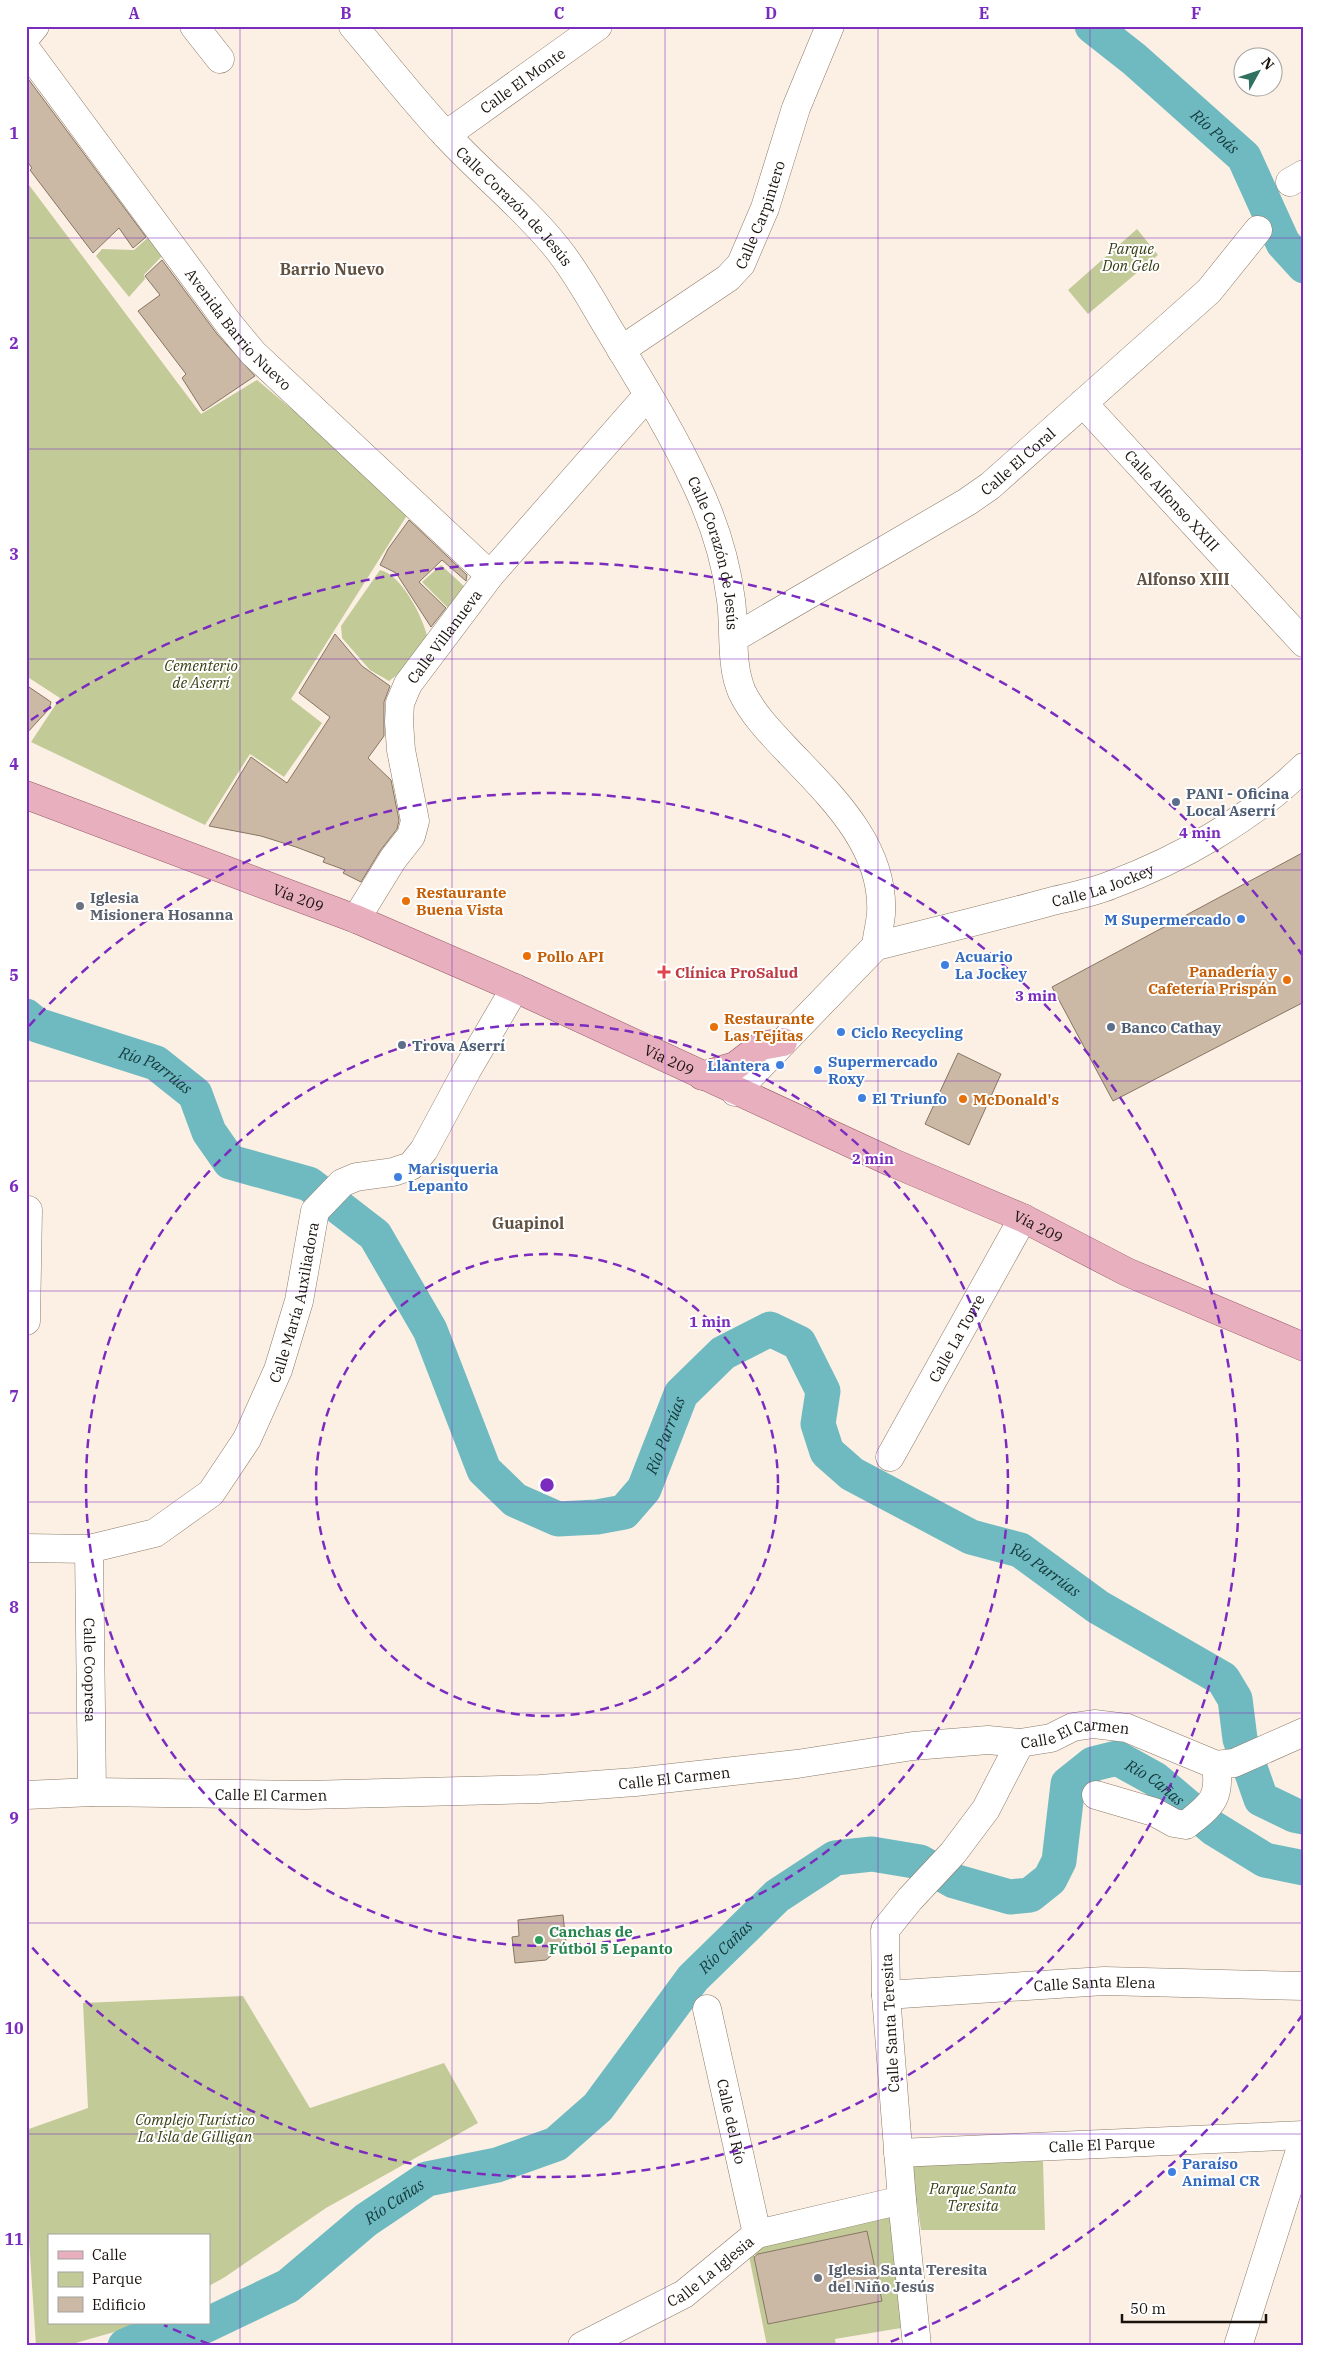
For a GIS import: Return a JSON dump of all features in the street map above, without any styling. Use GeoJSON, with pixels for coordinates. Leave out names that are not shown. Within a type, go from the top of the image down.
{"type":"FeatureCollection","features":[{"type":"Feature","properties":{"kind":"main road","name":"Vía 209"},"geometry":{"type":"LineString","coordinates":[[26,795],[356,919],[515,988],[735,1092],[927,1178],[1023,1218],[1127,1272],[1304,1347]]}},
{"type":"Feature","properties":{"kind":"main road"},"geometry":{"type":"LineString","coordinates":[[702,1076],[735,1066],[761,1046],[783,1042]]}},
{"type":"Feature","properties":{"kind":"street"},"geometry":{"type":"LineString","coordinates":[[26,37],[35,26]]}},
{"type":"Feature","properties":{"kind":"street"},"geometry":{"type":"LineString","coordinates":[[194,26],[220,60]]}},
{"type":"Feature","properties":{"kind":"street","name":"Calle Corazón de Jesús"},"geometry":{"type":"LineString","coordinates":[[353,26],[446,135],[523,210],[558,248],[648,395],[696,484],[712,522],[724,564],[731,599],[735,662],[741,689],[765,726],[832,797],[853,824],[874,864],[880,893],[881,914],[876,946]]}},
{"type":"Feature","properties":{"kind":"street","name":"Calle El Monte"},"geometry":{"type":"LineString","coordinates":[[446,135],[598,26]]}},
{"type":"Feature","properties":{"kind":"street","name":"Calle Carpintero"},"geometry":{"type":"LineString","coordinates":[[622,350],[728,278],[741,264],[765,208],[796,108],[830,26]]}},
{"type":"Feature","properties":{"kind":"street","name":"Avenida Barrio Nuevo"},"geometry":{"type":"LineString","coordinates":[[26,49],[229,324],[253,353],[490,575]]}},
{"type":"Feature","properties":{"kind":"street","name":"Calle El Coral"},"geometry":{"type":"LineString","coordinates":[[734,638],[977,496],[1209,291],[1258,230]]}},
{"type":"Feature","properties":{"kind":"street","name":"Calle Villanueva"},"geometry":{"type":"LineString","coordinates":[[356,919],[393,859],[411,836],[415,821],[401,750],[400,703],[408,684],[490,575],[648,395]]}},
{"type":"Feature","properties":{"kind":"street","name":"Calle Alfonso XXIII"},"geometry":{"type":"LineString","coordinates":[[1083,403],[1304,642]]}},
{"type":"Feature","properties":{"kind":"street","name":"Calle La Jockey"},"geometry":{"type":"LineString","coordinates":[[876,946],[1002,915],[1111,885],[1173,857],[1234,824],[1290,780],[1304,766]]}},
{"type":"Feature","properties":{"kind":"street"},"geometry":{"type":"LineString","coordinates":[[735,1092],[876,946]]}},
{"type":"Feature","properties":{"kind":"street","name":"Calle María Auxiliadora"},"geometry":{"type":"LineString","coordinates":[[26,1548],[89,1549],[155,1533],[211,1493],[248,1439],[278,1370],[299,1301],[315,1211],[342,1183],[356,1177],[393,1172],[411,1166],[424,1150],[467,1070],[515,988]]}},
{"type":"Feature","properties":{"kind":"street"},"geometry":{"type":"LineString","coordinates":[[26,1321],[28,1210]]}},
{"type":"Feature","properties":{"kind":"street","name":"Calle La Torre"},"geometry":{"type":"LineString","coordinates":[[890,1457],[1023,1218]]}},
{"type":"Feature","properties":{"kind":"street","name":"Calle Coopresa"},"geometry":{"type":"LineString","coordinates":[[89,1549],[92,1792]]}},
{"type":"Feature","properties":{"kind":"street","name":"Calle El Carmen"},"geometry":{"type":"LineString","coordinates":[[26,1795],[92,1792],[306,1795],[540,1789],[635,1782],[797,1764],[913,1746],[988,1740],[1020,1743],[1051,1738],[1073,1727],[1094,1724],[1127,1728],[1225,1764]]}},
{"type":"Feature","properties":{"kind":"street"},"geometry":{"type":"LineString","coordinates":[[1096,1795],[1154,1812],[1174,1822],[1186,1825],[1209,1806],[1219,1784],[1225,1764],[1304,1732]]}},
{"type":"Feature","properties":{"kind":"street","name":"Calle Santa Teresita"},"geometry":{"type":"LineString","coordinates":[[917,2346],[898,2153],[886,1995],[885,1930],[910,1899],[953,1853],[986,1809],[1020,1743]]}},
{"type":"Feature","properties":{"kind":"street","name":"Calle Santa Elena"},"geometry":{"type":"LineString","coordinates":[[886,1995],[1104,1981],[1304,1986]]}},
{"type":"Feature","properties":{"kind":"street","name":"Calle del Río"},"geometry":{"type":"LineString","coordinates":[[708,2009],[757,2234]]}},
{"type":"Feature","properties":{"kind":"street"},"geometry":{"type":"LineString","coordinates":[[1238,2346],[1304,2136]]}},
{"type":"Feature","properties":{"kind":"street","name":"Calle El Parque"},"geometry":{"type":"LineString","coordinates":[[898,2153],[1304,2136]]}},
{"type":"Feature","properties":{"kind":"street","name":"Calle La Iglesia"},"geometry":{"type":"LineString","coordinates":[[582,2346],[684,2294],[757,2234],[902,2200]]}},
{"type":"Feature","properties":{"kind":"green space","name":"Cementerio de Aserrí"},"geometry":{"type":"Polygon","coordinates":[[[26,181],[201,414],[257,380],[411,509],[291,699],[322,723],[284,777],[250,754],[205,825],[31,742],[60,698],[26,676],[26,181]]]}},
{"type":"Feature","properties":{"kind":"green space","name":"Parque Don Gelo"},"geometry":{"type":"Polygon","coordinates":[[[1137,229],[1158,255],[1088,314],[1068,290],[1137,229]]]}},
{"type":"Feature","properties":{"kind":"green space"},"geometry":{"type":"Polygon","coordinates":[[[152,234],[165,253],[144,275],[145,279],[129,297],[96,256],[102,249],[134,250],[152,234]]]}},
{"type":"Feature","properties":{"kind":"green space"},"geometry":{"type":"Polygon","coordinates":[[[441,565],[466,588],[448,608],[422,582],[441,565]]]}},
{"type":"Feature","properties":{"kind":"green space"},"geometry":{"type":"Polygon","coordinates":[[[380,570],[388,573],[404,588],[416,609],[428,639],[415,661],[389,681],[370,670],[342,638],[341,626],[380,570]]]}},
{"type":"Feature","properties":{"kind":"green space","name":"Complejo Turístico La Isla de Gilligan"},"geometry":{"type":"Polygon","coordinates":[[[243,1996],[310,2108],[444,2063],[478,2123],[326,2208],[210,2285],[210,2234],[48,2234],[48,2324],[138,2324],[65,2346],[36,2346],[26,2194],[26,2130],[88,2108],[83,2003],[243,1996]]]}},
{"type":"Feature","properties":{"kind":"green space","name":"Parque Santa Teresita"},"geometry":{"type":"Polygon","coordinates":[[[1043,2161],[1045,2230],[921,2230],[911,2163],[1043,2161]]]}},
{"type":"Feature","properties":{"kind":"green space"},"geometry":{"type":"Polygon","coordinates":[[[890,2212],[907,2327],[835,2339],[836,2346],[767,2346],[748,2251],[880,2213],[890,2212]],[[867,2231],[754,2255],[769,2324],[882,2301],[867,2231]]]}},
{"type":"Feature","properties":{"kind":"building"},"geometry":{"type":"Polygon","coordinates":[[[26,76],[146,237],[133,248],[119,228],[93,253],[30,170],[32,168],[26,160],[26,76]]]}},
{"type":"Feature","properties":{"kind":"building"},"geometry":{"type":"Polygon","coordinates":[[[162,260],[217,334],[255,376],[203,411],[182,378],[186,374],[138,311],[160,295],[145,276],[162,260]]]}},
{"type":"Feature","properties":{"kind":"building"},"geometry":{"type":"Polygon","coordinates":[[[409,520],[467,575],[466,581],[442,560],[419,582],[446,608],[431,627],[396,573],[380,565],[388,549],[409,520]]]}},
{"type":"Feature","properties":{"kind":"building"},"geometry":{"type":"Polygon","coordinates":[[[335,634],[362,666],[390,686],[384,702],[384,736],[368,758],[391,780],[399,820],[397,829],[380,851],[361,882],[343,873],[345,870],[323,862],[325,858],[296,847],[261,836],[209,826],[251,757],[287,783],[330,717],[299,693],[335,634]]]}},
{"type":"Feature","properties":{"kind":"building"},"geometry":{"type":"Polygon","coordinates":[[[26,685],[51,702],[49,709],[26,734],[26,685]]]}},
{"type":"Feature","properties":{"kind":"building","name":"M Supermercado"},"geometry":{"type":"Polygon","coordinates":[[[1304,852],[1304,1002],[1113,1101],[1052,987],[1304,852]]]}},
{"type":"Feature","properties":{"kind":"building","name":"McDonald's"},"geometry":{"type":"Polygon","coordinates":[[[958,1053],[1001,1074],[969,1145],[925,1124],[958,1053]]]}},
{"type":"Feature","properties":{"kind":"building","name":"Canchas de Fútbol 5 Lepanto"},"geometry":{"type":"Polygon","coordinates":[[[563,1915],[566,1943],[546,1960],[515,1963],[512,1937],[519,1936],[518,1920],[563,1915]]]}},
{"type":"Feature","properties":{"kind":"building","name":"Iglesia Santa Teresita del Niño Jesús"},"geometry":{"type":"Polygon","coordinates":[[[867,2231],[882,2301],[768,2324],[754,2257],[758,2254],[867,2231]]]}},
{"type":"Feature","properties":{"kind":"waterway","name":"Río Poás"},"geometry":{"type":"LineString","coordinates":[[1092,26],[1134,59],[1244,157],[1283,243],[1304,266]]}},
{"type":"Feature","properties":{"kind":"waterway","name":"Río Parrúas"},"geometry":{"type":"LineString","coordinates":[[26,1016],[37,1025],[156,1063],[195,1094],[209,1132],[230,1162],[309,1184],[375,1235],[430,1330],[484,1470],[515,1500],[558,1519],[597,1517],[624,1512],[644,1489],[681,1394],[723,1353],[770,1329],[799,1343],[823,1391],[818,1424],[827,1452],[852,1474],[971,1537],[1020,1550],[1098,1607],[1223,1679],[1235,1699],[1240,1739],[1261,1799],[1294,1815],[1304,1817]]}},
{"type":"Feature","properties":{"kind":"waterway","name":"Río Cañas"},"geometry":{"type":"LineString","coordinates":[[210,2323],[288,2286],[366,2220],[427,2179],[497,2165],[556,2144],[598,2107],[693,1978],[777,1896],[835,1858],[872,1854],[920,1862],[954,1881],[1010,1897],[1030,1895],[1050,1879],[1059,1861],[1068,1784],[1093,1764],[1117,1758],[1155,1779],[1213,1828],[1265,1860],[1304,1868]]}},
{"type":"Feature","properties":{"kind":"waterway","name":"Río Cañas"},"geometry":{"type":"LineString","coordinates":[[125,2346],[134,2342],[194,2331],[209,2324]]}},
{"type":"Feature","properties":{"kind":"place","name":"PANI - Oficina Local Aserrí"},"geometry":{"type":"Point","coordinates":[1176,802]}},
{"type":"Feature","properties":{"kind":"place","name":"Restaurante Buena Vista"},"geometry":{"type":"Point","coordinates":[406,901]}},
{"type":"Feature","properties":{"kind":"place","name":"Iglesia Misionera Hosanna"},"geometry":{"type":"Point","coordinates":[80,906]}},
{"type":"Feature","properties":{"kind":"place","name":"M Supermercado"},"geometry":{"type":"Point","coordinates":[1241,919]}},
{"type":"Feature","properties":{"kind":"place","name":"Pollo API"},"geometry":{"type":"Point","coordinates":[527,956]}},
{"type":"Feature","properties":{"kind":"place","name":"Acuario La Jockey"},"geometry":{"type":"Point","coordinates":[945,965]}},
{"type":"Feature","properties":{"kind":"place","name":"Clínica ProSalud"},"geometry":{"type":"Point","coordinates":[664,972]}},
{"type":"Feature","properties":{"kind":"place","name":"Panadería y Cafetería Prispán"},"geometry":{"type":"Point","coordinates":[1287,980]}},
{"type":"Feature","properties":{"kind":"place","name":"Restaurante Las Tejitas"},"geometry":{"type":"Point","coordinates":[714,1027]}},
{"type":"Feature","properties":{"kind":"place","name":"Banco Cathay"},"geometry":{"type":"Point","coordinates":[1111,1027]}},
{"type":"Feature","properties":{"kind":"place","name":"Ciclo Recycling"},"geometry":{"type":"Point","coordinates":[841,1032]}},
{"type":"Feature","properties":{"kind":"place","name":"Trova Aserrí"},"geometry":{"type":"Point","coordinates":[402,1045]}},
{"type":"Feature","properties":{"kind":"place","name":"Llantera"},"geometry":{"type":"Point","coordinates":[780,1065]}},
{"type":"Feature","properties":{"kind":"place","name":"Supermercado Roxy"},"geometry":{"type":"Point","coordinates":[818,1070]}},
{"type":"Feature","properties":{"kind":"place","name":"El Triunfo"},"geometry":{"type":"Point","coordinates":[862,1098]}},
{"type":"Feature","properties":{"kind":"place","name":"McDonald's"},"geometry":{"type":"Point","coordinates":[963,1099]}},
{"type":"Feature","properties":{"kind":"place","name":"Marisqueria Lepanto"},"geometry":{"type":"Point","coordinates":[398,1177]}},
{"type":"Feature","properties":{"kind":"place","name":"Canchas de Fútbol 5 Lepanto"},"geometry":{"type":"Point","coordinates":[539,1940]}},
{"type":"Feature","properties":{"kind":"place","name":"Paraíso Animal CR"},"geometry":{"type":"Point","coordinates":[1172,2172]}},
{"type":"Feature","properties":{"kind":"place","name":"Iglesia Santa Teresita del Niño Jesús"},"geometry":{"type":"Point","coordinates":[818,2278]}},
{"type":"Feature","properties":{"kind":"district","name":"Barrio Nuevo"},"geometry":{"type":"Point","coordinates":[332,269]}},
{"type":"Feature","properties":{"kind":"district","name":"Alfonso XIII"},"geometry":{"type":"Point","coordinates":[1183,579]}},
{"type":"Feature","properties":{"kind":"district","name":"Guapinol"},"geometry":{"type":"Point","coordinates":[528,1223]}}]}
